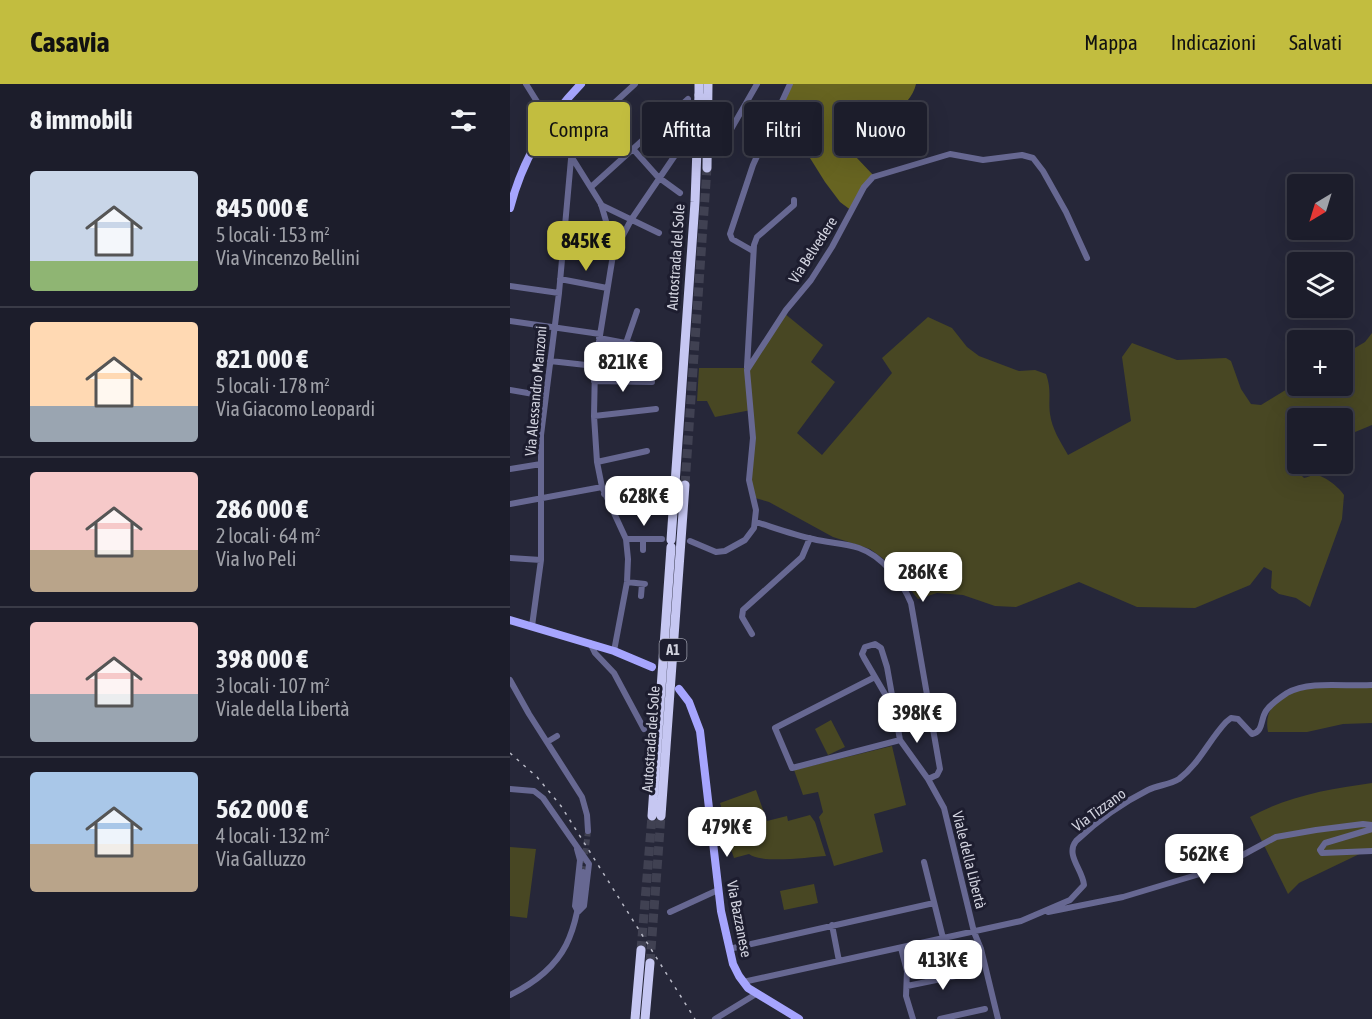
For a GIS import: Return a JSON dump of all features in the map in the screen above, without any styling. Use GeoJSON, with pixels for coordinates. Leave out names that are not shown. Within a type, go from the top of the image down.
{"type":"FeatureCollection","features":[{"type":"Feature","properties":{"kind":"highway","name":"Autostrada del Sole"},"geometry":{"type":"LineString","coordinates":[[685,484],[656,816],[668,542],[695,201],[699,95],[705,85]]}},
{"type":"Feature","properties":{"kind":"highway","name":"Autostrada del Sole"},"geometry":{"type":"LineString","coordinates":[[705,85],[707,168]]}},
{"type":"Feature","properties":{"kind":"highway"},"geometry":{"type":"LineString","coordinates":[[634,1019],[641,950]]}},
{"type":"Feature","properties":{"kind":"highway"},"geometry":{"type":"LineString","coordinates":[[645,1019],[650,963]]}},
{"type":"Feature","properties":{"kind":"main road"},"geometry":{"type":"LineString","coordinates":[[566,102],[581,84]]}},
{"type":"Feature","properties":{"kind":"main road"},"geometry":{"type":"LineString","coordinates":[[510,208],[520,173],[528,156]]}},
{"type":"Feature","properties":{"kind":"main road"},"geometry":{"type":"LineString","coordinates":[[510,620],[590,643],[652,667]]}},
{"type":"Feature","properties":{"kind":"main road","name":"Via Bazzanese"},"geometry":{"type":"LineString","coordinates":[[679,689],[692,708],[700,732],[718,890],[733,964],[743,982],[756,994],[799,1019]]}},
{"type":"Feature","properties":{"kind":"street"},"geometry":{"type":"LineString","coordinates":[[526,84],[537,102]]}},
{"type":"Feature","properties":{"kind":"street"},"geometry":{"type":"LineString","coordinates":[[615,102],[635,84]]}},
{"type":"Feature","properties":{"kind":"street"},"geometry":{"type":"LineString","coordinates":[[732,128],[757,84]]}},
{"type":"Feature","properties":{"kind":"street"},"geometry":{"type":"LineString","coordinates":[[753,251],[730,237],[735,213],[753,165],[790,84]]}},
{"type":"Feature","properties":{"kind":"street"},"geometry":{"type":"LineString","coordinates":[[685,102],[688,99]]}},
{"type":"Feature","properties":{"kind":"street"},"geometry":{"type":"LineString","coordinates":[[591,187],[642,141]]}},
{"type":"Feature","properties":{"kind":"street"},"geometry":{"type":"LineString","coordinates":[[633,149],[658,177],[680,193]]}},
{"type":"Feature","properties":{"kind":"street","name":"Via Belvedere"},"geometry":{"type":"LineString","coordinates":[[747,370],[786,310],[811,280],[864,188],[873,177],[950,154],[982,160],[1022,156],[1033,158],[1066,212],[1087,258]]}},
{"type":"Feature","properties":{"kind":"street"},"geometry":{"type":"LineString","coordinates":[[570,156],[601,204],[613,255]]}},
{"type":"Feature","properties":{"kind":"street"},"geometry":{"type":"LineString","coordinates":[[614,651],[627,582],[628,559],[626,539],[603,491],[597,462],[594,381],[613,255],[631,220],[674,156]]}},
{"type":"Feature","properties":{"kind":"street","name":"Via Alessandro Manzoni"},"geometry":{"type":"LineString","coordinates":[[532,626],[541,560],[541,464],[545,396],[559,293],[572,159]]}},
{"type":"Feature","properties":{"kind":"street"},"geometry":{"type":"LineString","coordinates":[[690,541],[716,552],[725,551],[748,537],[756,522],[756,510],[749,480],[753,438],[747,370],[753,251],[758,237],[795,205],[794,200]]}},
{"type":"Feature","properties":{"kind":"street"},"geometry":{"type":"LineString","coordinates":[[601,204],[659,232]]}},
{"type":"Feature","properties":{"kind":"street"},"geometry":{"type":"LineString","coordinates":[[560,279],[607,288]]}},
{"type":"Feature","properties":{"kind":"street"},"geometry":{"type":"LineString","coordinates":[[510,286],[559,293]]}},
{"type":"Feature","properties":{"kind":"street"},"geometry":{"type":"LineString","coordinates":[[626,343],[637,311]]}},
{"type":"Feature","properties":{"kind":"street"},"geometry":{"type":"LineString","coordinates":[[510,321],[554,326],[657,349]]}},
{"type":"Feature","properties":{"kind":"street"},"geometry":{"type":"LineString","coordinates":[[550,361],[596,366]]}},
{"type":"Feature","properties":{"kind":"street"},"geometry":{"type":"LineString","coordinates":[[594,381],[652,382]]}},
{"type":"Feature","properties":{"kind":"street"},"geometry":{"type":"LineString","coordinates":[[510,390],[545,396]]}},
{"type":"Feature","properties":{"kind":"street"},"geometry":{"type":"LineString","coordinates":[[594,416],[656,409]]}},
{"type":"Feature","properties":{"kind":"street"},"geometry":{"type":"LineString","coordinates":[[597,462],[647,451]]}},
{"type":"Feature","properties":{"kind":"street"},"geometry":{"type":"LineString","coordinates":[[510,469],[541,464]]}},
{"type":"Feature","properties":{"kind":"street"},"geometry":{"type":"LineString","coordinates":[[510,504],[638,486]]}},
{"type":"Feature","properties":{"kind":"street"},"geometry":{"type":"LineString","coordinates":[[756,522],[870,553],[893,574],[909,597],[924,669],[940,769],[937,774],[928,779]]}},
{"type":"Feature","properties":{"kind":"street"},"geometry":{"type":"LineString","coordinates":[[752,634],[742,617],[743,610],[802,557],[810,538]]}},
{"type":"Feature","properties":{"kind":"street"},"geometry":{"type":"LineString","coordinates":[[626,539],[668,542]]}},
{"type":"Feature","properties":{"kind":"street"},"geometry":{"type":"LineString","coordinates":[[643,539],[643,550]]}},
{"type":"Feature","properties":{"kind":"street"},"geometry":{"type":"LineString","coordinates":[[510,558],[541,560]]}},
{"type":"Feature","properties":{"kind":"street"},"geometry":{"type":"LineString","coordinates":[[627,582],[643,584],[641,596]]}},
{"type":"Feature","properties":{"kind":"street"},"geometry":{"type":"LineString","coordinates":[[900,599],[909,597]]}},
{"type":"Feature","properties":{"kind":"street"},"geometry":{"type":"LineString","coordinates":[[590,643],[595,653],[614,673],[644,729]]}},
{"type":"Feature","properties":{"kind":"street","name":"Viale della Libertà"},"geometry":{"type":"LineString","coordinates":[[875,677],[862,654],[865,647],[875,644],[881,648],[888,667],[900,740],[928,779],[944,808],[949,823],[974,932],[981,949],[998,1019]]}},
{"type":"Feature","properties":{"kind":"street"},"geometry":{"type":"LineString","coordinates":[[896,713],[875,677],[775,728],[792,768],[900,740]]}},
{"type":"Feature","properties":{"kind":"street"},"geometry":{"type":"LineString","coordinates":[[510,680],[516,694],[582,797],[588,831]]}},
{"type":"Feature","properties":{"kind":"street","name":"Via Tizzano"},"geometry":{"type":"LineString","coordinates":[[743,982],[1021,921],[1070,900],[1084,885],[1084,877],[1072,857],[1073,845],[1076,841],[1101,819],[1141,794],[1178,779],[1191,768],[1231,718],[1238,719],[1252,734],[1257,733],[1266,711],[1286,693],[1325,685],[1354,687],[1372,685]]}},
{"type":"Feature","properties":{"kind":"street"},"geometry":{"type":"LineString","coordinates":[[547,742],[557,736]]}},
{"type":"Feature","properties":{"kind":"street"},"geometry":{"type":"LineString","coordinates":[[510,789],[534,791],[543,798],[589,864],[584,906],[578,912]]}},
{"type":"Feature","properties":{"kind":"street"},"geometry":{"type":"LineString","coordinates":[[1035,915],[1123,897],[1203,873],[1228,863],[1276,837],[1363,824],[1372,827]]}},
{"type":"Feature","properties":{"kind":"street"},"geometry":{"type":"LineString","coordinates":[[1372,827],[1325,843],[1320,850],[1322,853],[1372,851]]}},
{"type":"Feature","properties":{"kind":"street"},"geometry":{"type":"LineString","coordinates":[[924,862],[943,938]]}},
{"type":"Feature","properties":{"kind":"street"},"geometry":{"type":"LineString","coordinates":[[510,994],[542,975],[560,956],[570,937],[578,912],[583,872]]}},
{"type":"Feature","properties":{"kind":"street"},"geometry":{"type":"LineString","coordinates":[[670,912],[718,890]]}},
{"type":"Feature","properties":{"kind":"street"},"geometry":{"type":"LineString","coordinates":[[729,949],[934,903]]}},
{"type":"Feature","properties":{"kind":"street"},"geometry":{"type":"LineString","coordinates":[[832,925],[839,961]]}},
{"type":"Feature","properties":{"kind":"street"},"geometry":{"type":"LineString","coordinates":[[901,948],[907,971],[906,996],[913,1019]]}},
{"type":"Feature","properties":{"kind":"street"},"geometry":{"type":"LineString","coordinates":[[907,986],[975,972]]}},
{"type":"Feature","properties":{"kind":"street"},"geometry":{"type":"LineString","coordinates":[[719,1018],[756,994]]}},
{"type":"Feature","properties":{"kind":"street"},"geometry":{"type":"LineString","coordinates":[[940,1019],[985,1009]]}},
{"type":"Feature","properties":{"kind":"shaded area"},"geometry":{"type":"Polygon","coordinates":[[[791,84],[916,84],[906,102],[834,102],[834,156],[856,156],[874,176],[852,211],[840,202],[809,156],[822,156],[822,102],[783,102],[791,84]]]}},
{"type":"Feature","properties":{"kind":"shaded area"},"geometry":{"type":"Polygon","coordinates":[[[784,313],[823,345],[811,362],[835,382],[797,433],[822,455],[892,373],[882,358],[928,317],[952,328],[967,347],[979,356],[1019,371],[1035,370],[1046,374],[1051,419],[1068,455],[1131,421],[1122,357],[1132,343],[1177,360],[1226,358],[1231,361],[1241,389],[1251,404],[1261,405],[1287,389],[1287,396],[1353,396],[1353,349],[1365,342],[1372,333],[1372,425],[1353,433],[1353,408],[1287,408],[1287,474],[1300,474],[1304,478],[1318,475],[1335,485],[1344,495],[1342,519],[1310,607],[1296,598],[1279,594],[1271,588],[1272,571],[1264,567],[1250,585],[1195,608],[1137,607],[1079,582],[1016,607],[995,606],[963,595],[937,593],[918,599],[889,563],[870,549],[833,537],[769,502],[752,497],[749,481],[751,410],[715,417],[707,401],[697,401],[699,368],[748,368],[784,313]]]}},
{"type":"Feature","properties":{"kind":"shaded area"},"geometry":{"type":"Polygon","coordinates":[[[1372,684],[1372,723],[1343,724],[1307,732],[1268,732],[1268,715],[1275,703],[1288,695],[1322,687],[1372,684]]]}},
{"type":"Feature","properties":{"kind":"shaded area"},"geometry":{"type":"Polygon","coordinates":[[[831,720],[845,747],[828,755],[815,729],[831,720]]]}},
{"type":"Feature","properties":{"kind":"shaded area"},"geometry":{"type":"Polygon","coordinates":[[[892,746],[906,805],[874,814],[883,852],[834,866],[819,817],[823,812],[818,792],[803,795],[794,770],[892,746]]]}},
{"type":"Feature","properties":{"kind":"shaded area"},"geometry":{"type":"Polygon","coordinates":[[[1372,783],[1372,848],[1299,883],[1288,894],[1250,817],[1294,799],[1372,783]]]}},
{"type":"Feature","properties":{"kind":"shaded area"},"geometry":{"type":"Polygon","coordinates":[[[756,790],[767,821],[787,816],[788,821],[810,815],[815,822],[826,856],[764,859],[749,854],[734,858],[723,826],[726,824],[720,803],[756,790]]]}},
{"type":"Feature","properties":{"kind":"shaded area"},"geometry":{"type":"Polygon","coordinates":[[[510,847],[536,849],[527,918],[510,916],[510,847]]]}},
{"type":"Feature","properties":{"kind":"shaded area"},"geometry":{"type":"Polygon","coordinates":[[[814,884],[818,903],[784,910],[780,891],[814,884]]]}},
{"type":"Feature","properties":{"kind":"tunnel"},"geometry":{"type":"LineString","coordinates":[[685,485],[707,168]]}},
{"type":"Feature","properties":{"kind":"tunnel"},"geometry":{"type":"LineString","coordinates":[[641,950],[652,816]]}},
{"type":"Feature","properties":{"kind":"tunnel"},"geometry":{"type":"LineString","coordinates":[[650,963],[661,816]]}},
{"type":"Feature","properties":{"kind":"tunnel"},"geometry":{"type":"LineString","coordinates":[[583,872],[588,831]]}},
{"type":"Feature","properties":{"kind":"railway"},"geometry":{"type":"LineString","coordinates":[[510,753],[537,777],[561,806],[695,1019]]}}]}
